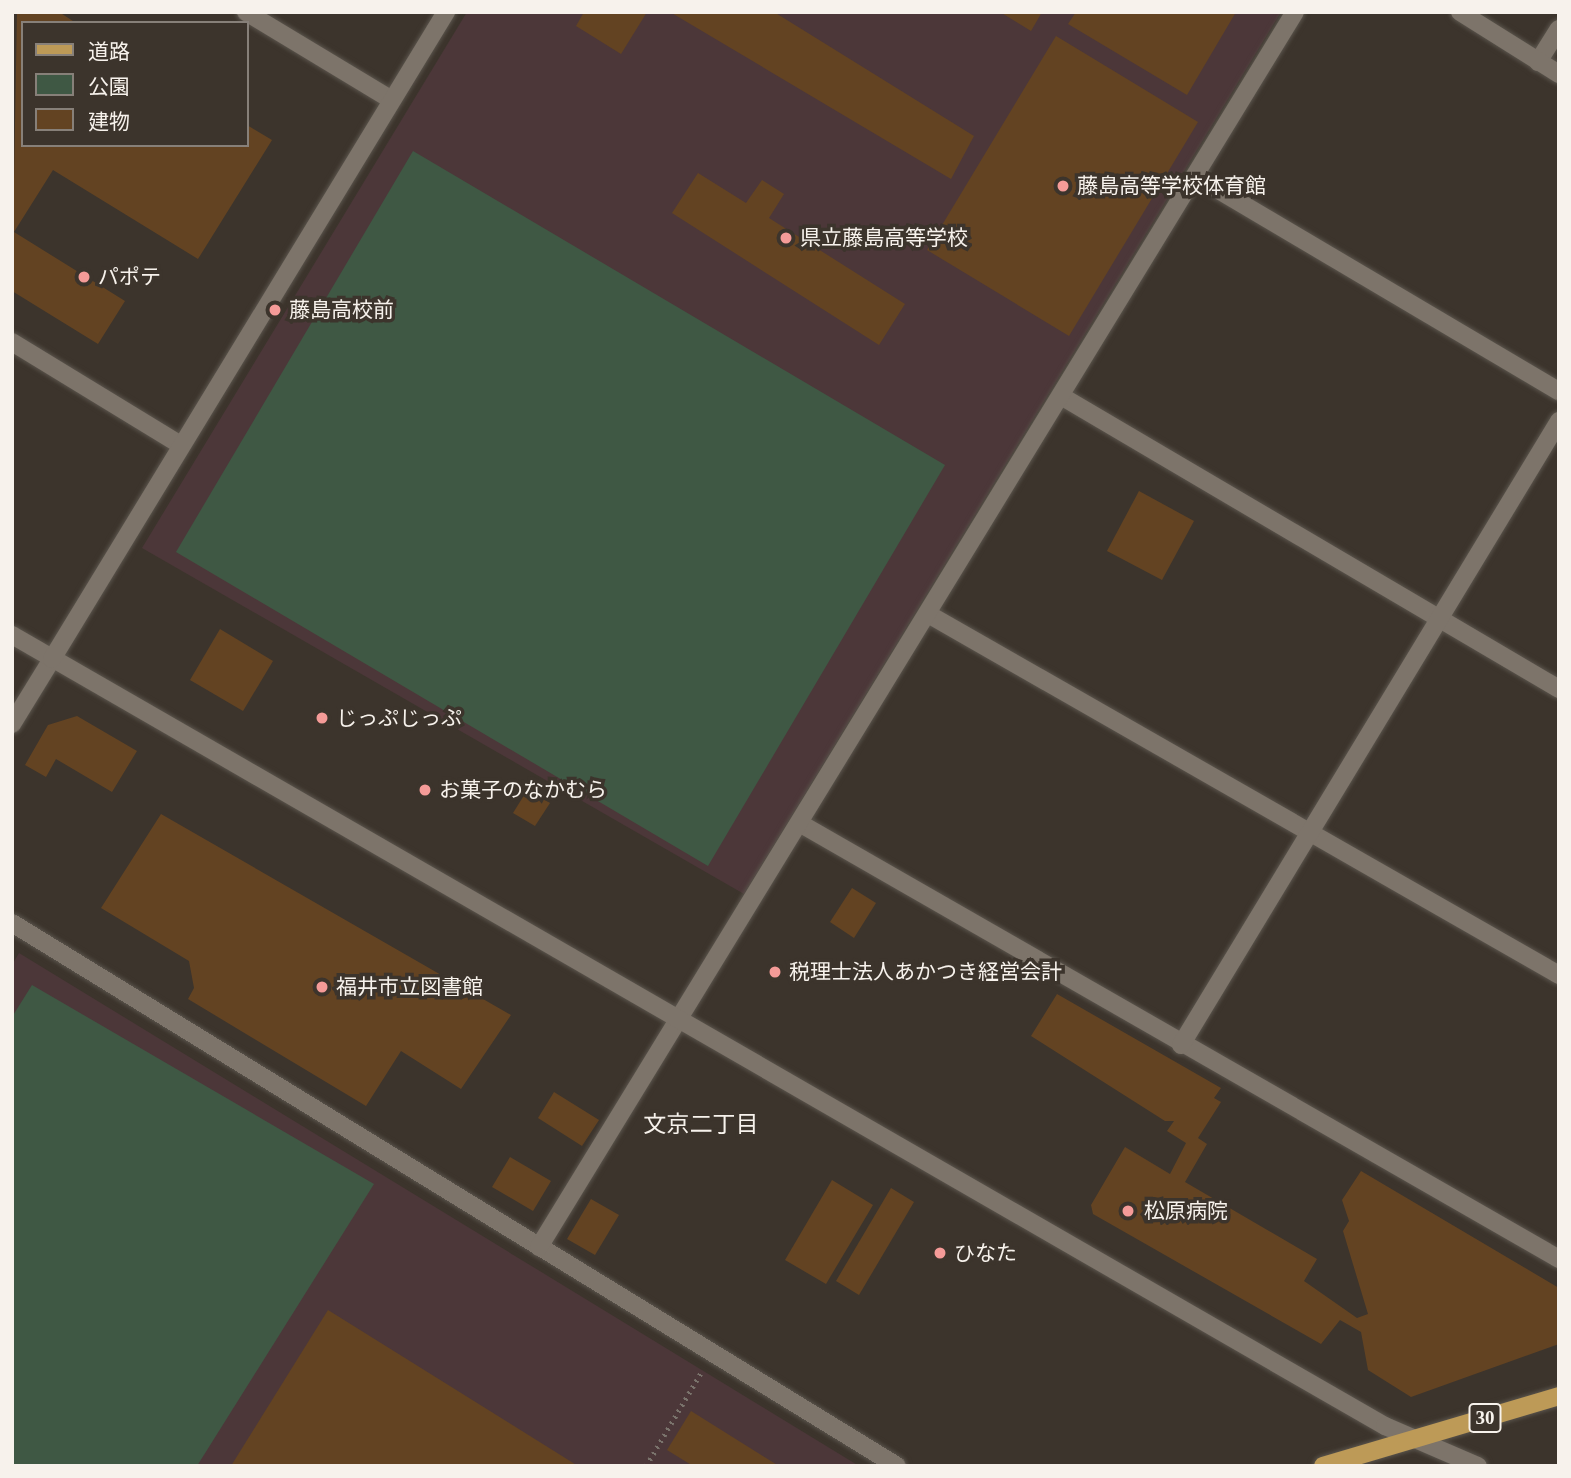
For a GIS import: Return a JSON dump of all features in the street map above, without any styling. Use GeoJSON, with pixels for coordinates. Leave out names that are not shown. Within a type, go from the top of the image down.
{"type":"FeatureCollection","features":[{"type":"Feature","properties":{"kind":"main road","name":"30"},"geometry":{"type":"LineString","coordinates":[[1323,1466],[1559,1396]]}},
{"type":"Feature","properties":{"kind":"street"},"geometry":{"type":"LineString","coordinates":[[246,12],[392,100]]}},
{"type":"Feature","properties":{"kind":"street"},"geometry":{"type":"LineString","coordinates":[[12,724],[446,12]]}},
{"type":"Feature","properties":{"kind":"street"},"geometry":{"type":"LineString","coordinates":[[540,1247],[801,824],[1294,12]]}},
{"type":"Feature","properties":{"kind":"street"},"geometry":{"type":"LineString","coordinates":[[1460,12],[1559,74]]}},
{"type":"Feature","properties":{"kind":"street"},"geometry":{"type":"LineString","coordinates":[[1538,62],[1559,29]]}},
{"type":"Feature","properties":{"kind":"street"},"geometry":{"type":"LineString","coordinates":[[1195,176],[1559,391]]}},
{"type":"Feature","properties":{"kind":"street"},"geometry":{"type":"LineString","coordinates":[[12,342],[181,445]]}},
{"type":"Feature","properties":{"kind":"street"},"geometry":{"type":"LineString","coordinates":[[1061,396],[1559,689]]}},
{"type":"Feature","properties":{"kind":"street"},"geometry":{"type":"LineString","coordinates":[[1181,1045],[1559,421]]}},
{"type":"Feature","properties":{"kind":"street"},"geometry":{"type":"LineString","coordinates":[[928,614],[1559,975]]}},
{"type":"Feature","properties":{"kind":"street"},"geometry":{"type":"LineString","coordinates":[[12,635],[679,1021],[1411,1439],[1478,1466]]}},
{"type":"Feature","properties":{"kind":"street"},"geometry":{"type":"LineString","coordinates":[[801,824],[1181,1045],[1559,1259]]}},
{"type":"Feature","properties":{"kind":"street"},"geometry":{"type":"LineString","coordinates":[[12,923],[897,1466]]}},
{"type":"Feature","properties":{"kind":"path"},"geometry":{"type":"LineString","coordinates":[[646,1466],[713,1352]]}},
{"type":"Feature","properties":{"kind":"shaded area"},"geometry":{"type":"Polygon","coordinates":[[[467,12],[1281,12],[744,894],[142,548],[467,12]]]}},
{"type":"Feature","properties":{"kind":"shaded area"},"geometry":{"type":"Polygon","coordinates":[[[19,953],[859,1466],[12,1466],[12,965],[19,953]]]}},
{"type":"Feature","properties":{"kind":"green space"},"geometry":{"type":"Polygon","coordinates":[[[413,151],[945,465],[708,866],[176,552],[413,151]]]}},
{"type":"Feature","properties":{"kind":"green space"},"geometry":{"type":"Polygon","coordinates":[[[32,985],[374,1184],[197,1466],[12,1466],[12,1017],[32,985]]]}},
{"type":"Feature","properties":{"kind":"building"},"geometry":{"type":"Polygon","coordinates":[[[17,12],[59,12],[73,21],[21,21],[21,147],[248,147],[248,126],[272,140],[198,259],[53,170],[14,232],[125,301],[98,344],[12,291],[17,12]]]}},
{"type":"Feature","properties":{"kind":"building"},"geometry":{"type":"Polygon","coordinates":[[[584,12],[647,12],[621,54],[576,26],[584,12]]]}},
{"type":"Feature","properties":{"kind":"building"},"geometry":{"type":"Polygon","coordinates":[[[670,12],[774,12],[974,136],[951,179],[670,12]]]}},
{"type":"Feature","properties":{"kind":"building"},"geometry":{"type":"Polygon","coordinates":[[[1000,12],[1042,12],[1031,31],[1000,12]]]}},
{"type":"Feature","properties":{"kind":"building"},"geometry":{"type":"Polygon","coordinates":[[[1076,12],[1236,12],[1187,95],[1068,24],[1076,12]]]}},
{"type":"Feature","properties":{"kind":"building","name":"藤島高等学校体育館"},"geometry":{"type":"Polygon","coordinates":[[[1056,36],[1198,122],[1069,336],[927,250],[1056,36]]]}},
{"type":"Feature","properties":{"kind":"building"},"geometry":{"type":"Polygon","coordinates":[[[698,173],[746,203],[762,180],[784,194],[769,218],[905,304],[879,345],[672,213],[698,173]]]}},
{"type":"Feature","properties":{"kind":"building"},"geometry":{"type":"Polygon","coordinates":[[[1139,491],[1194,521],[1162,580],[1107,551],[1139,491]]]}},
{"type":"Feature","properties":{"kind":"building"},"geometry":{"type":"Polygon","coordinates":[[[220,629],[273,661],[243,711],[190,680],[220,629]]]}},
{"type":"Feature","properties":{"kind":"building"},"geometry":{"type":"Polygon","coordinates":[[[77,716],[137,751],[112,792],[56,759],[46,777],[25,765],[48,725],[77,716]]]}},
{"type":"Feature","properties":{"kind":"building"},"geometry":{"type":"Polygon","coordinates":[[[528,789],[550,803],[535,826],[513,813],[528,789]]]}},
{"type":"Feature","properties":{"kind":"building"},"geometry":{"type":"Polygon","coordinates":[[[161,814],[511,1015],[461,1089],[401,1051],[366,1106],[188,999],[194,988],[189,961],[101,908],[161,814]]]}},
{"type":"Feature","properties":{"kind":"building"},"geometry":{"type":"Polygon","coordinates":[[[852,888],[876,903],[854,938],[830,922],[852,888]]]}},
{"type":"Feature","properties":{"kind":"building"},"geometry":{"type":"Polygon","coordinates":[[[1057,994],[1221,1088],[1214,1098],[1221,1102],[1198,1138],[1207,1144],[1185,1182],[1317,1259],[1304,1281],[1357,1318],[1368,1314],[1343,1231],[1349,1221],[1342,1200],[1361,1171],[1559,1288],[1559,1344],[1411,1397],[1368,1370],[1361,1332],[1340,1320],[1321,1344],[1093,1214],[1091,1205],[1125,1147],[1170,1174],[1186,1143],[1167,1131],[1174,1121],[1165,1121],[1031,1036],[1057,994]]]}},
{"type":"Feature","properties":{"kind":"building"},"geometry":{"type":"Polygon","coordinates":[[[554,1092],[599,1120],[582,1146],[538,1118],[554,1092]]]}},
{"type":"Feature","properties":{"kind":"building"},"geometry":{"type":"Polygon","coordinates":[[[510,1157],[551,1181],[533,1211],[492,1187],[510,1157]]]}},
{"type":"Feature","properties":{"kind":"building"},"geometry":{"type":"Polygon","coordinates":[[[832,1180],[873,1205],[826,1284],[785,1260],[832,1180]]]}},
{"type":"Feature","properties":{"kind":"building"},"geometry":{"type":"Polygon","coordinates":[[[891,1188],[914,1202],[859,1295],[836,1281],[891,1188]]]}},
{"type":"Feature","properties":{"kind":"building"},"geometry":{"type":"Polygon","coordinates":[[[591,1199],[619,1215],[595,1255],[567,1239],[591,1199]]]}},
{"type":"Feature","properties":{"kind":"building"},"geometry":{"type":"Polygon","coordinates":[[[328,1310],[578,1466],[231,1466],[328,1310]]]}},
{"type":"Feature","properties":{"kind":"building"},"geometry":{"type":"Polygon","coordinates":[[[691,1411],[779,1466],[693,1466],[667,1450],[691,1411]]]}},
{"type":"Feature","properties":{"kind":"place","name":"藤島高等学校体育館"},"geometry":{"type":"Point","coordinates":[1063,186]}},
{"type":"Feature","properties":{"kind":"place","name":"県立藤島高等学校"},"geometry":{"type":"Point","coordinates":[786,238]}},
{"type":"Feature","properties":{"kind":"place","name":"パポテ"},"geometry":{"type":"Point","coordinates":[84,277]}},
{"type":"Feature","properties":{"kind":"place","name":"藤島高校前"},"geometry":{"type":"Point","coordinates":[275,310]}},
{"type":"Feature","properties":{"kind":"place","name":"じっぷじっぷ"},"geometry":{"type":"Point","coordinates":[322,718]}},
{"type":"Feature","properties":{"kind":"place","name":"お菓子のなかむら"},"geometry":{"type":"Point","coordinates":[425,790]}},
{"type":"Feature","properties":{"kind":"place","name":"税理士法人あかつき経営会計"},"geometry":{"type":"Point","coordinates":[775,972]}},
{"type":"Feature","properties":{"kind":"place","name":"福井市立図書館"},"geometry":{"type":"Point","coordinates":[322,987]}},
{"type":"Feature","properties":{"kind":"place","name":"松原病院"},"geometry":{"type":"Point","coordinates":[1128,1211]}},
{"type":"Feature","properties":{"kind":"place","name":"ひなた"},"geometry":{"type":"Point","coordinates":[940,1253]}},
{"type":"Feature","properties":{"kind":"district","name":"文京二丁目"},"geometry":{"type":"Point","coordinates":[701,1125]}}]}
